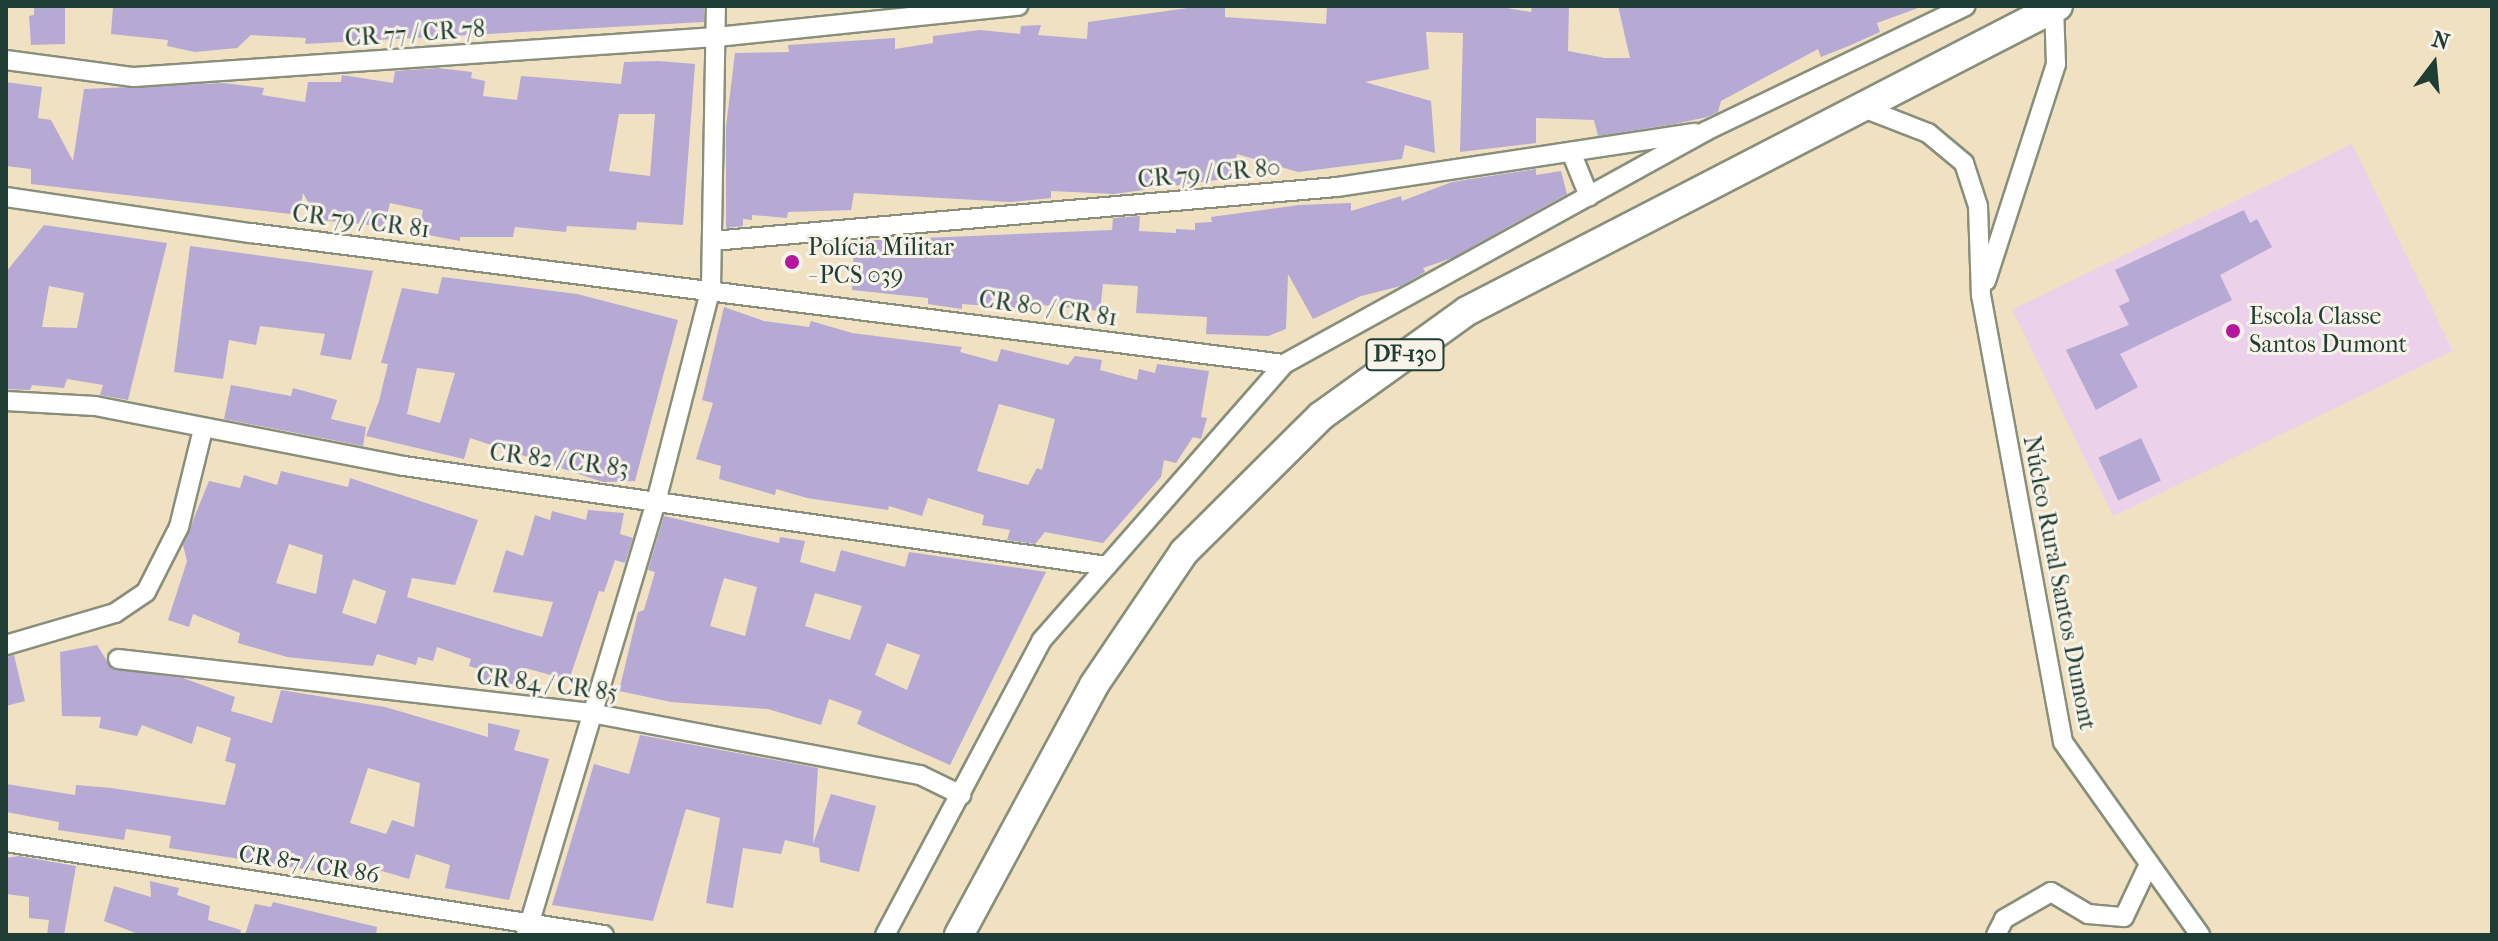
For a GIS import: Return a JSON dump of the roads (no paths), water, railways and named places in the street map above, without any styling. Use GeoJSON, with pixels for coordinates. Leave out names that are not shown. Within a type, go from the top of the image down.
{"type":"FeatureCollection","features":[{"type":"Feature","properties":{"kind":"main road","name":"DF-130"},"geometry":{"type":"LineString","coordinates":[[959,935],[1094,685],[1184,552],[1321,416],[1467,311],[2056,7]]}},
{"type":"Feature","properties":{"kind":"street"},"geometry":{"type":"LineString","coordinates":[[527,929],[657,498],[711,288],[716,6]]}},
{"type":"Feature","properties":{"kind":"street","name":"CR 77 / CR 78"},"geometry":{"type":"LineString","coordinates":[[6,60],[134,77],[716,37],[1018,6]]}},
{"type":"Feature","properties":{"kind":"street"},"geometry":{"type":"LineString","coordinates":[[885,935],[1041,641],[1284,364],[1706,131],[1966,6]]}},
{"type":"Feature","properties":{"kind":"street","name":"Núcleo Rural Santos Dumont"},"geometry":{"type":"LineString","coordinates":[[1981,295],[2056,64],[2056,7]]}},
{"type":"Feature","properties":{"kind":"street","name":"Núcleo Rural Santos Dumont"},"geometry":{"type":"LineString","coordinates":[[1861,107],[1928,133],[1964,163],[1978,206],[1981,295],[2063,742],[2200,935]]}},
{"type":"Feature","properties":{"kind":"street","name":"CR 79 / CR 80"},"geometry":{"type":"LineString","coordinates":[[712,241],[1337,187],[1706,131]]}},
{"type":"Feature","properties":{"kind":"street"},"geometry":{"type":"LineString","coordinates":[[1571,152],[1589,196]]}},
{"type":"Feature","properties":{"kind":"street","name":"CR 79 / CR 81"},"geometry":{"type":"LineString","coordinates":[[6,197],[251,233],[711,288]]}},
{"type":"Feature","properties":{"kind":"street","name":"CR 80 / CR 81"},"geometry":{"type":"LineString","coordinates":[[711,288],[1284,364]]}},
{"type":"Feature","properties":{"kind":"street","name":"CR 82 / CR 83"},"geometry":{"type":"LineString","coordinates":[[6,401],[95,406],[404,466],[657,498],[1107,566]]}},
{"type":"Feature","properties":{"kind":"street"},"geometry":{"type":"LineString","coordinates":[[6,645],[115,613],[146,592],[179,527],[203,429]]}},
{"type":"Feature","properties":{"kind":"street","name":"CR 84 / CR 85"},"geometry":{"type":"LineString","coordinates":[[118,659],[591,713],[920,775],[961,795]]}},
{"type":"Feature","properties":{"kind":"street","name":"CR 87 / CR 86"},"geometry":{"type":"LineString","coordinates":[[6,842],[527,929],[604,935]]}},
{"type":"Feature","properties":{"kind":"street"},"geometry":{"type":"LineString","coordinates":[[1996,935],[2004,919],[2051,892],[2088,914],[2124,917],[2149,864]]}},
{"type":"Feature","properties":{"kind":"place","name":"Polícia Militar - PCS 039"},"geometry":{"type":"Point","coordinates":[792,262]}},
{"type":"Feature","properties":{"kind":"place","name":"Escola Classe Santos Dumont"},"geometry":{"type":"Point","coordinates":[2233,331]}}]}
